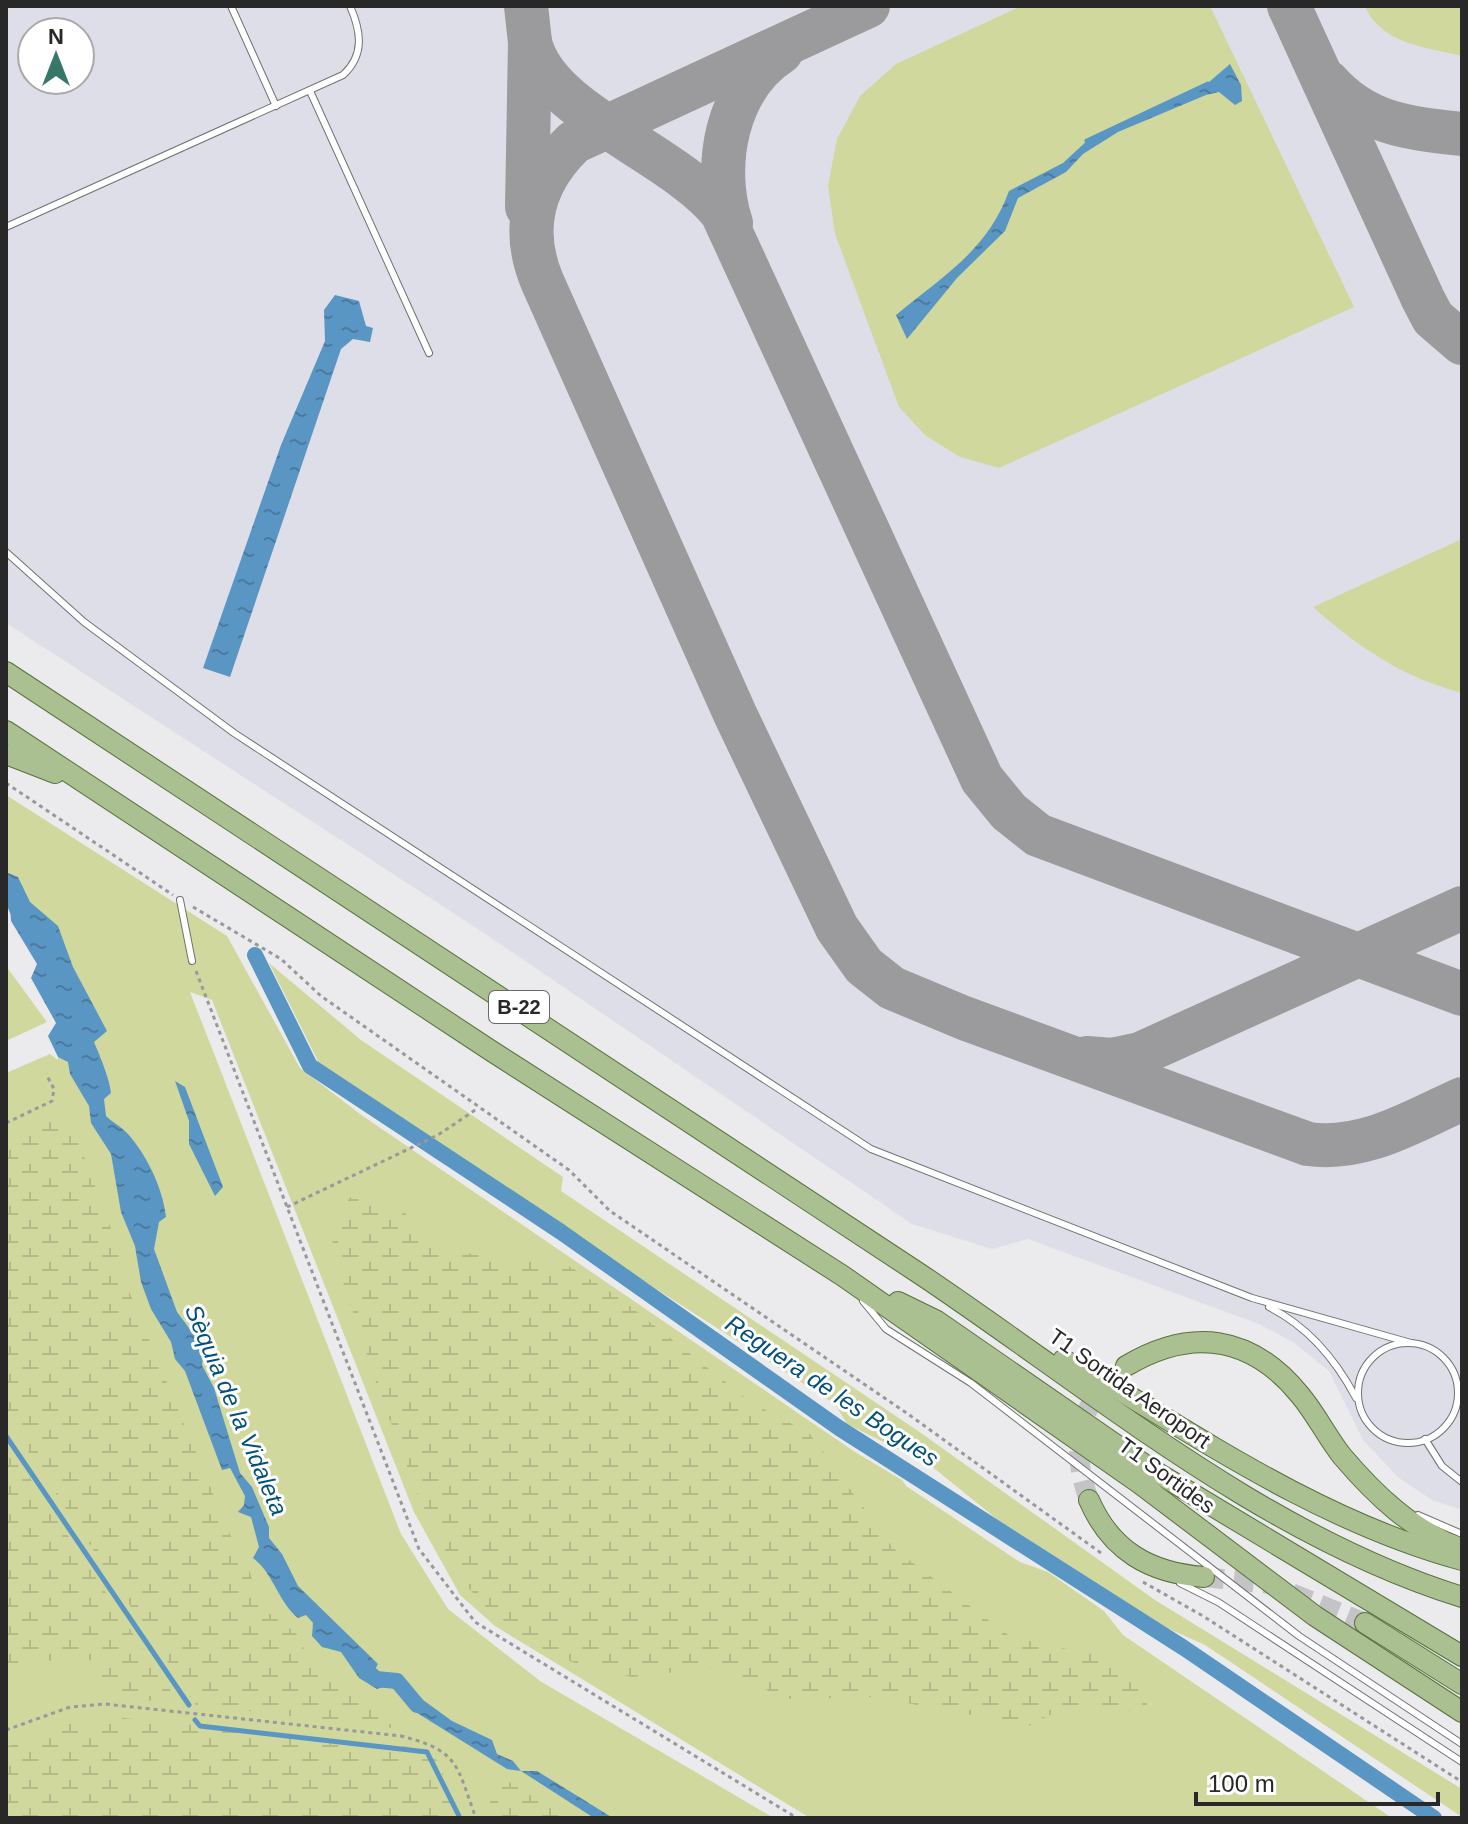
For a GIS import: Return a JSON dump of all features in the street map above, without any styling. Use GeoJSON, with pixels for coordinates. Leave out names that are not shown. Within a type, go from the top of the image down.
{"type":"FeatureCollection","features":[{"type":"Feature","properties":{"kind":"main road","name":"B-22"},"geometry":{"type":"LineString","coordinates":[[6,672],[1029,1346]]}},
{"type":"Feature","properties":{"kind":"main road","name":"B-22"},"geometry":{"type":"LineString","coordinates":[[6,731],[493,1052],[843,1276]]}},
{"type":"Feature","properties":{"kind":"main road"},"geometry":{"type":"LineString","coordinates":[[6,754],[96,789]]}},
{"type":"Feature","properties":{"kind":"main road"},"geometry":{"type":"LineString","coordinates":[[843,1276],[937,1321],[1151,1469],[1462,1656]]}},
{"type":"Feature","properties":{"kind":"main road","name":"T1 Sortides"},"geometry":{"type":"LineString","coordinates":[[843,1276],[1139,1483],[1315,1616],[1462,1712]]}},
{"type":"Feature","properties":{"kind":"main road"},"geometry":{"type":"LineString","coordinates":[[1126,1366],[1166,1347],[1201,1340],[1227,1344],[1259,1357],[1288,1381],[1340,1452],[1388,1504],[1412,1524],[1462,1549]]}},
{"type":"Feature","properties":{"kind":"main road","name":"T1 Sortida Aeroport"},"geometry":{"type":"LineString","coordinates":[[1029,1346],[1088,1371],[1223,1453],[1354,1522],[1462,1560]]}},
{"type":"Feature","properties":{"kind":"main road","name":"T1 Sortida Aeroport"},"geometry":{"type":"LineString","coordinates":[[1029,1346],[1212,1475],[1336,1548],[1382,1569],[1462,1597]]}},
{"type":"Feature","properties":{"kind":"main road"},"geometry":{"type":"LineString","coordinates":[[1089,1500],[1112,1540],[1139,1570],[1204,1577]]}},
{"type":"Feature","properties":{"kind":"main road"},"geometry":{"type":"LineString","coordinates":[[1365,1623],[1462,1684]]}},
{"type":"Feature","properties":{"kind":"lane"},"geometry":{"type":"LineString","coordinates":[[231,6],[276,106]]}},
{"type":"Feature","properties":{"kind":"lane"},"geometry":{"type":"LineString","coordinates":[[6,227],[343,75],[354,62],[359,31],[350,6]]}},
{"type":"Feature","properties":{"kind":"lane"},"geometry":{"type":"LineString","coordinates":[[310,91],[429,353]]}},
{"type":"Feature","properties":{"kind":"lane"},"geometry":{"type":"LineString","coordinates":[[6,552],[84,622],[234,733],[846,1135],[902,1164],[1252,1298],[1436,1352],[1451,1367],[1458,1390],[1457,1405],[1444,1428],[1425,1439],[1405,1443],[1380,1434],[1371,1426],[1346,1379],[1314,1339],[1296,1323],[1252,1298]]}},
{"type":"Feature","properties":{"kind":"lane"},"geometry":{"type":"LineString","coordinates":[[180,900],[192,961]]}},
{"type":"Feature","properties":{"kind":"lane"},"geometry":{"type":"LineString","coordinates":[[843,1276],[886,1329],[971,1383],[1299,1636],[1462,1744]]}},
{"type":"Feature","properties":{"kind":"lane"},"geometry":{"type":"LineString","coordinates":[[1359,1404],[1360,1378],[1372,1358],[1387,1347],[1411,1343]]}},
{"type":"Feature","properties":{"kind":"lane"},"geometry":{"type":"LineString","coordinates":[[1451,1367],[1462,1363]]}},
{"type":"Feature","properties":{"kind":"lane"},"geometry":{"type":"LineString","coordinates":[[1425,1439],[1442,1466],[1462,1482]]}},
{"type":"Feature","properties":{"kind":"lane"},"geometry":{"type":"LineString","coordinates":[[1388,1504],[1462,1534]]}},
{"type":"Feature","properties":{"kind":"lane"},"geometry":{"type":"LineString","coordinates":[[1139,1570],[1218,1602],[1462,1762]]}},
{"type":"Feature","properties":{"kind":"path"},"geometry":{"type":"LineString","coordinates":[[6,783],[180,900],[281,959],[321,996],[569,1170],[610,1211],[908,1414],[1110,1560]]}},
{"type":"Feature","properties":{"kind":"path"},"geometry":{"type":"LineString","coordinates":[[192,961],[419,1549],[475,1622],[797,1818]]}},
{"type":"Feature","properties":{"kind":"path"},"geometry":{"type":"LineString","coordinates":[[6,1123],[52,1101],[54,1089],[46,1074]]}},
{"type":"Feature","properties":{"kind":"path"},"geometry":{"type":"LineString","coordinates":[[286,1208],[438,1135],[478,1108]]}},
{"type":"Feature","properties":{"kind":"path"},"geometry":{"type":"LineString","coordinates":[[1139,1570],[1203,1616],[1462,1782]]}},
{"type":"Feature","properties":{"kind":"path"},"geometry":{"type":"LineString","coordinates":[[6,1730],[70,1707],[105,1704],[401,1736],[432,1744],[453,1758],[476,1818]]}},
{"type":"Feature","properties":{"kind":"shaded area"},"geometry":{"type":"Polygon","coordinates":[[[6,6],[1462,6],[1462,1510],[1432,1500],[1399,1478],[1363,1440],[1329,1371],[1293,1342],[1259,1324],[1028,1239],[992,1249],[912,1224],[484,933],[6,623],[6,6]]]}},
{"type":"Feature","properties":{"kind":"green space"},"geometry":{"type":"Polygon","coordinates":[[[1021,6],[1210,6],[1354,307],[999,468],[960,457],[926,436],[899,407],[835,234],[828,186],[837,139],[860,96],[896,64],[1021,6]]]}},
{"type":"Feature","properties":{"kind":"green space"},"geometry":{"type":"Polygon","coordinates":[[[1365,6],[1462,6],[1462,56],[1393,36],[1372,19],[1365,6]]]}},
{"type":"Feature","properties":{"kind":"green space"},"geometry":{"type":"Polygon","coordinates":[[[1462,539],[1462,693],[1420,679],[1382,659],[1313,607],[1462,539]]]}},
{"type":"Feature","properties":{"kind":"green space"},"geometry":{"type":"Polygon","coordinates":[[[6,795],[227,936],[300,1068],[360,1114],[1020,1562],[1048,1572],[1104,1611],[1123,1635],[1392,1818],[810,1818],[495,1626],[460,1595],[414,1512],[212,1000],[190,992],[401,1534],[448,1609],[540,1681],[774,1818],[6,1818],[6,1073],[50,1054],[58,1060],[55,938],[6,902],[6,795]]]}},
{"type":"Feature","properties":{"kind":"green space"},"geometry":{"type":"Polygon","coordinates":[[[269,963],[361,1040],[563,1177],[561,1191],[921,1433],[1155,1600],[1462,1789],[1462,1817],[1205,1645],[1167,1628],[998,1520],[930,1465],[847,1424],[835,1404],[619,1265],[319,1063],[269,963]]]}},
{"type":"Feature","properties":{"kind":"green space"},"geometry":{"type":"Polygon","coordinates":[[[6,966],[47,1022],[6,1041],[6,966]]]}},
{"type":"Feature","properties":{"kind":"green space"},"geometry":{"type":"Polygon","coordinates":[[[57,1120],[74,1130],[115,1239],[121,1272],[232,1539],[248,1566],[260,1607],[296,1633],[309,1659],[379,1713],[417,1731],[196,1705],[6,1418],[6,1140],[36,1125],[57,1120]]]}},
{"type":"Feature","properties":{"kind":"green space"},"geometry":{"type":"Polygon","coordinates":[[[351,1196],[402,1210],[432,1242],[466,1253],[564,1263],[617,1296],[752,1403],[809,1433],[893,1548],[1011,1637],[1108,1658],[1149,1681],[1146,1713],[1086,1706],[1059,1711],[1029,1726],[875,1697],[783,1699],[742,1676],[713,1668],[632,1677],[572,1662],[537,1646],[486,1607],[459,1578],[418,1496],[338,1267],[330,1229],[351,1196]]]}},
{"type":"Feature","properties":{"kind":"green space"},"geometry":{"type":"Polygon","coordinates":[[[6,1442],[180,1705],[104,1694],[100,1660],[42,1661],[6,1679],[6,1442]]]}},
{"type":"Feature","properties":{"kind":"green space"},"geometry":{"type":"Polygon","coordinates":[[[114,1717],[411,1747],[437,1760],[462,1818],[6,1818],[6,1747],[62,1724],[114,1717]]]}},
{"type":"Feature","properties":{"kind":"green space"},"geometry":{"type":"Polygon","coordinates":[[[498,1775],[566,1818],[494,1818],[489,1806],[498,1775]]]}},
{"type":"Feature","properties":{"kind":"water"},"geometry":{"type":"Polygon","coordinates":[[[1230,64],[1241,85],[1242,101],[1235,105],[1219,92],[1206,95],[1118,132],[1083,154],[1066,172],[1018,198],[1005,231],[957,278],[907,339],[896,315],[976,246],[1000,212],[1009,191],[1063,163],[1090,138],[1202,88],[1230,64]]]}},
{"type":"Feature","properties":{"kind":"water"},"geometry":{"type":"Polygon","coordinates":[[[335,295],[359,301],[366,326],[373,328],[370,342],[353,339],[341,349],[230,677],[203,668],[281,445],[325,341],[324,310],[335,295]]]}},
{"type":"Feature","properties":{"kind":"water"},"geometry":{"type":"Polygon","coordinates":[[[8,873],[18,877],[30,902],[58,926],[73,967],[107,1031],[94,1042],[111,1093],[104,1099],[106,1116],[133,1140],[147,1160],[157,1183],[166,1217],[159,1222],[154,1249],[177,1312],[204,1348],[202,1365],[214,1388],[240,1473],[252,1487],[269,1527],[269,1538],[282,1554],[298,1586],[378,1664],[374,1671],[383,1680],[397,1681],[452,1721],[492,1740],[497,1754],[513,1761],[521,1771],[507,1769],[414,1711],[403,1693],[387,1686],[377,1689],[359,1678],[341,1652],[322,1647],[312,1636],[313,1623],[306,1615],[298,1618],[291,1611],[266,1572],[253,1558],[259,1547],[251,1517],[238,1512],[244,1505],[245,1496],[230,1468],[222,1470],[185,1371],[175,1359],[171,1342],[151,1309],[141,1282],[135,1246],[121,1212],[111,1154],[91,1123],[89,1106],[70,1074],[68,1062],[58,1057],[48,1036],[56,1023],[31,978],[37,964],[11,921],[8,873]]]}},
{"type":"Feature","properties":{"kind":"water"},"geometry":{"type":"Polygon","coordinates":[[[175,1081],[185,1087],[223,1187],[215,1196],[189,1144],[189,1121],[175,1081]]]}},
{"type":"Feature","properties":{"kind":"water"},"geometry":{"type":"Polygon","coordinates":[[[521,1771],[537,1771],[613,1818],[594,1818],[521,1771]]]}},
{"type":"Feature","properties":{"kind":"waterway"},"geometry":{"type":"LineString","coordinates":[[1087,141],[1208,84]]}},
{"type":"Feature","properties":{"kind":"waterway","name":"Sèquia de la Vidaleta"},"geometry":{"type":"LineString","coordinates":[[6,883],[18,911]]}},
{"type":"Feature","properties":{"kind":"waterway","name":"Reguera de les Bogues"},"geometry":{"type":"LineString","coordinates":[[255,955],[310,1066],[561,1232],[839,1428],[1184,1648],[1434,1818]]}},
{"type":"Feature","properties":{"kind":"waterway"},"geometry":{"type":"LineString","coordinates":[[6,1436],[189,1705]]}},
{"type":"Feature","properties":{"kind":"waterway","name":"Sèquia de la Vidaleta"},"geometry":{"type":"LineString","coordinates":[[367,1671],[376,1679],[397,1681],[417,1705]]}},
{"type":"Feature","properties":{"kind":"waterway"},"geometry":{"type":"LineString","coordinates":[[195,1720],[200,1726],[427,1752],[459,1816]]}},
{"type":"Feature","properties":{"kind":"taxiway"},"geometry":{"type":"LineString","coordinates":[[526,6],[530,42],[527,207]]}},
{"type":"Feature","properties":{"kind":"taxiway"},"geometry":{"type":"LineString","coordinates":[[868,6],[574,142],[560,157],[540,189],[532,224],[535,261],[542,281],[735,714],[837,928],[864,966],[892,988],[964,1018],[1308,1144],[1329,1145],[1368,1139],[1462,1099]]}},
{"type":"Feature","properties":{"kind":"taxiway"},"geometry":{"type":"LineString","coordinates":[[1289,6],[1423,299],[1433,318],[1462,343]]}},
{"type":"Feature","properties":{"kind":"taxiway"},"geometry":{"type":"LineString","coordinates":[[530,42],[541,67],[560,90],[585,111],[701,191],[722,213],[982,779],[1009,812],[1038,835],[1462,994]]}},
{"type":"Feature","properties":{"kind":"taxiway"},"geometry":{"type":"LineString","coordinates":[[731,223],[723,177],[729,129],[736,106],[748,85],[781,52]]}},
{"type":"Feature","properties":{"kind":"taxiway"},"geometry":{"type":"LineString","coordinates":[[1328,82],[1357,107],[1389,122],[1462,134]]}},
{"type":"Feature","properties":{"kind":"taxiway"},"geometry":{"type":"LineString","coordinates":[[1087,1058],[1112,1060],[1140,1054],[1462,908]]}},
{"type":"Feature","properties":{"kind":"tunnel"},"geometry":{"type":"LineString","coordinates":[[1089,1500],[1080,1461],[1082,1426],[1097,1394],[1126,1366]]}},
{"type":"Feature","properties":{"kind":"tunnel"},"geometry":{"type":"LineString","coordinates":[[1204,1577],[1269,1584],[1365,1623]]}}]}
